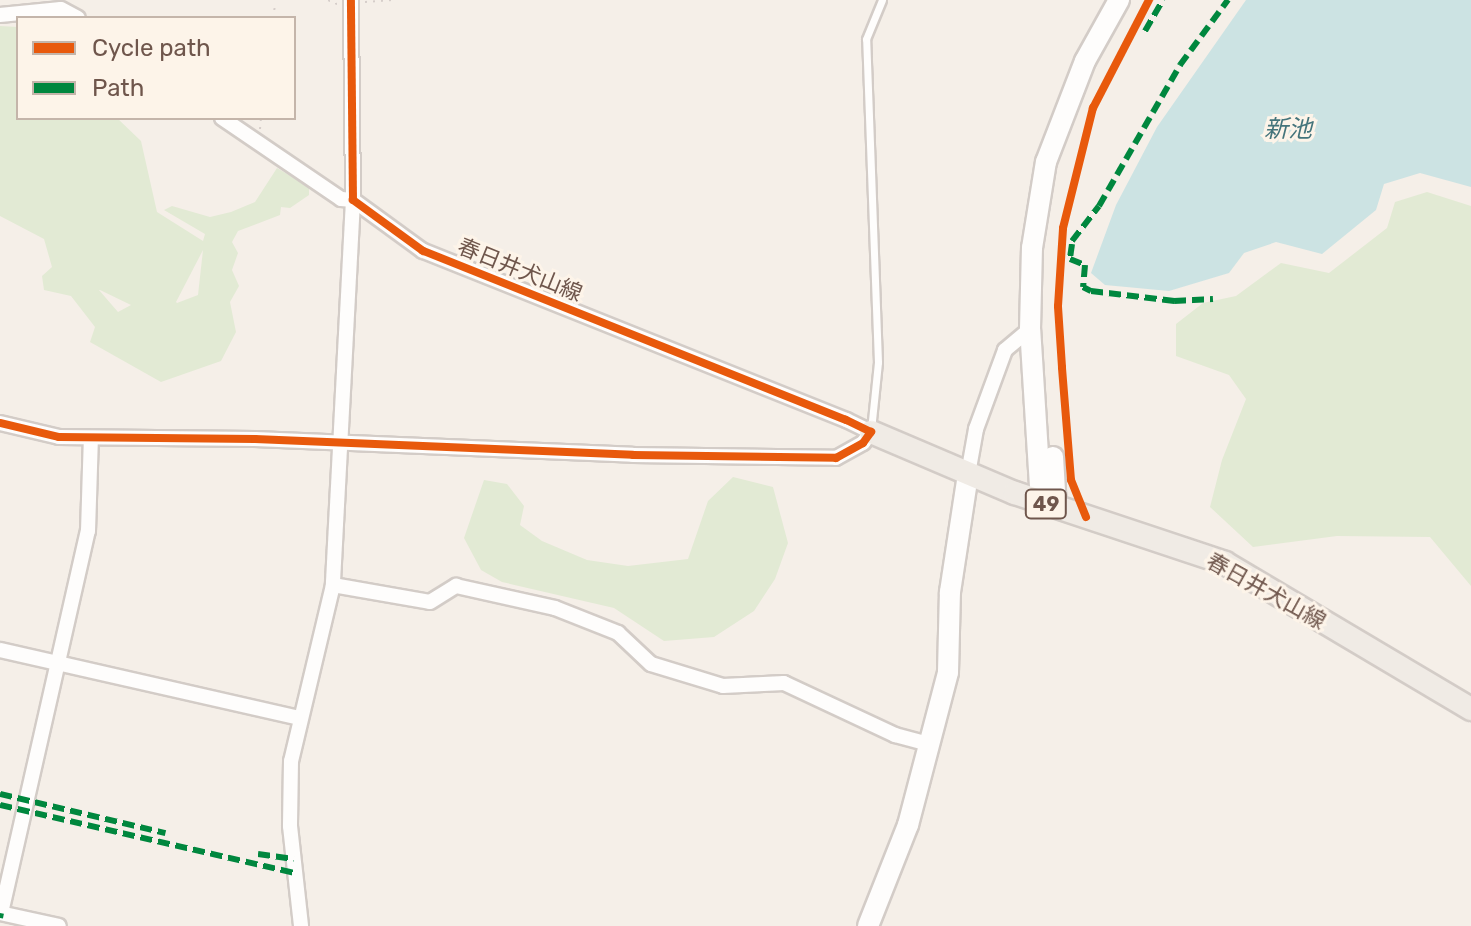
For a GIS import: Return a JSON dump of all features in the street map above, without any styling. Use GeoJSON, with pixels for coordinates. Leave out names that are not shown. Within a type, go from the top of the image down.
{"type":"FeatureCollection","features":[{"type":"Feature","properties":{"kind":"main road"},"geometry":{"type":"LineString","coordinates":[[1049,505],[1030,329],[1032,248],[1046,162],[1085,61],[1112,2]]}},
{"type":"Feature","properties":{"kind":"main road"},"geometry":{"type":"LineString","coordinates":[[1046,162],[1041,270],[1049,505]]}},
{"type":"Feature","properties":{"kind":"main road","name":"春日井犬山線"},"geometry":{"type":"LineString","coordinates":[[871,432],[1049,505],[1225,563],[1471,709]]}},
{"type":"Feature","properties":{"kind":"main road"},"geometry":{"type":"LineString","coordinates":[[868,926],[908,825],[925,743],[948,672],[950,592],[968,474]]}},
{"type":"Feature","properties":{"kind":"street"},"geometry":{"type":"LineString","coordinates":[[301,926],[290,788],[300,718],[333,585],[353,200],[351,5]]}},
{"type":"Feature","properties":{"kind":"street"},"geometry":{"type":"LineString","coordinates":[[0,15],[61,9],[74,16]]}},
{"type":"Feature","properties":{"kind":"street","name":"春日井犬山線"},"geometry":{"type":"LineString","coordinates":[[225,120],[341,199],[353,200],[423,251],[871,432]]}},
{"type":"Feature","properties":{"kind":"street"},"geometry":{"type":"LineString","coordinates":[[968,474],[976,429],[1005,350],[1030,329]]}},
{"type":"Feature","properties":{"kind":"street"},"geometry":{"type":"LineString","coordinates":[[0,423],[59,437],[836,458],[857,448],[871,432]]}},
{"type":"Feature","properties":{"kind":"street"},"geometry":{"type":"LineString","coordinates":[[59,926],[0,913],[88,531],[91,438]]}},
{"type":"Feature","properties":{"kind":"street"},"geometry":{"type":"LineString","coordinates":[[333,585],[430,602],[456,586],[555,608],[618,633],[651,664],[723,686],[784,683],[895,735],[925,743]]}},
{"type":"Feature","properties":{"kind":"street"},"geometry":{"type":"LineString","coordinates":[[0,650],[300,718]]}},
{"type":"Feature","properties":{"kind":"lane"},"geometry":{"type":"LineString","coordinates":[[871,432],[878,362],[866,39],[882,0]]}},
{"type":"Feature","properties":{"kind":"path"},"geometry":{"type":"LineString","coordinates":[[351,5],[396,0]]}},
{"type":"Feature","properties":{"kind":"path"},"geometry":{"type":"LineString","coordinates":[[273,16],[275,6]]}},
{"type":"Feature","properties":{"kind":"green space"},"geometry":{"type":"Polygon","coordinates":[[[0,26],[16,27],[16,120],[119,120],[141,141],[157,212],[203,241],[205,234],[164,210],[172,206],[210,217],[231,212],[255,202],[277,168],[309,187],[309,195],[290,208],[281,207],[280,215],[238,231],[232,242],[238,253],[232,270],[239,286],[230,302],[236,332],[221,361],[161,382],[90,342],[95,327],[71,296],[44,290],[42,276],[52,267],[44,239],[0,216],[0,26]],[[203,250],[176,302],[198,295],[203,250]],[[100,290],[118,312],[131,305],[100,290]]]}},
{"type":"Feature","properties":{"kind":"green space"},"geometry":{"type":"Polygon","coordinates":[[[1427,192],[1471,206],[1471,586],[1430,537],[1337,536],[1253,547],[1210,507],[1222,460],[1246,399],[1229,375],[1176,356],[1176,324],[1203,303],[1236,296],[1281,263],[1329,273],[1387,228],[1395,202],[1427,192]]]}},
{"type":"Feature","properties":{"kind":"green space"},"geometry":{"type":"Polygon","coordinates":[[[733,477],[773,487],[788,543],[775,579],[754,611],[714,637],[664,641],[614,608],[502,582],[481,570],[464,538],[484,480],[507,484],[524,506],[520,525],[542,541],[587,560],[628,566],[688,559],[708,501],[733,477]]]}},
{"type":"Feature","properties":{"kind":"water","name":"新池"},"geometry":{"type":"Polygon","coordinates":[[[1246,0],[1471,0],[1471,187],[1420,173],[1384,184],[1376,210],[1322,254],[1276,242],[1244,253],[1229,273],[1169,291],[1105,285],[1091,273],[1116,205],[1157,127],[1246,0]]]}},
{"type":"Feature","properties":{"kind":"marked path"},"geometry":{"type":"LineString","coordinates":[[1145,31],[1163,0]]}},
{"type":"Feature","properties":{"kind":"marked path"},"geometry":{"type":"LineString","coordinates":[[1072,241],[1099,206],[1180,65],[1228,0]]}},
{"type":"Feature","properties":{"kind":"marked path"},"geometry":{"type":"LineString","coordinates":[[1072,244],[1070,259],[1085,265],[1083,287],[1091,291],[1174,301],[1213,299]]}},
{"type":"Feature","properties":{"kind":"marked path"},"geometry":{"type":"LineString","coordinates":[[0,794],[165,833]]}},
{"type":"Feature","properties":{"kind":"marked path"},"geometry":{"type":"LineString","coordinates":[[0,805],[295,873]]}},
{"type":"Feature","properties":{"kind":"marked path"},"geometry":{"type":"LineString","coordinates":[[258,854],[294,859]]}},
{"type":"Feature","properties":{"kind":"marked path"},"geometry":{"type":"LineString","coordinates":[[0,918],[1,913]]}},
{"type":"Feature","properties":{"kind":"cycle path"},"geometry":{"type":"LineString","coordinates":[[0,423],[59,437],[255,439],[633,455],[836,458],[863,443],[871,432],[846,420],[423,251],[353,200],[351,0]]}},
{"type":"Feature","properties":{"kind":"cycle path"},"geometry":{"type":"LineString","coordinates":[[1086,517],[1071,480],[1062,367],[1058,306],[1063,228],[1093,108],[1149,0]]}}]}
